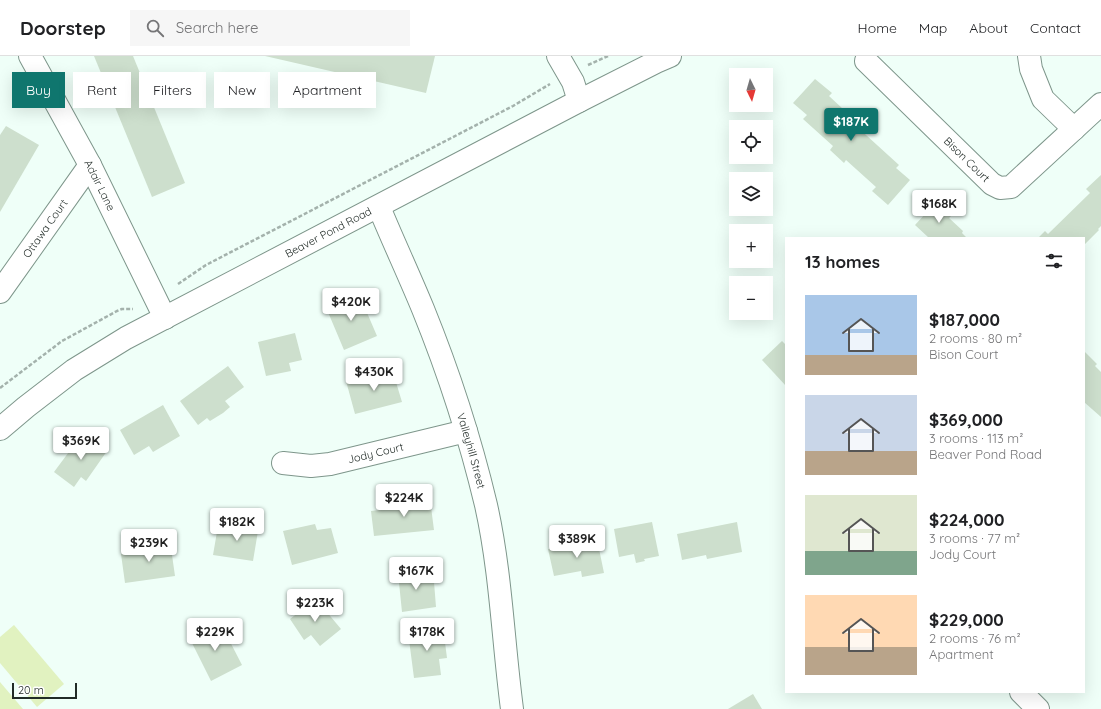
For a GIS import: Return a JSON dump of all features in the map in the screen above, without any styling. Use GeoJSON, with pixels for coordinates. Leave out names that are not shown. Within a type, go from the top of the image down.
{"type":"FeatureCollection","features":[{"type":"Feature","properties":{"kind":"street","name":"Adair Lane"},"geometry":{"type":"LineString","coordinates":[[30,56],[90,164],[165,318]]}},
{"type":"Feature","properties":{"kind":"street"},"geometry":{"type":"LineString","coordinates":[[558,56],[573,82],[579,101]]}},
{"type":"Feature","properties":{"kind":"street","name":"Beaver Pond Road"},"geometry":{"type":"LineString","coordinates":[[0,429],[74,370],[126,338],[579,101],[670,56]]}},
{"type":"Feature","properties":{"kind":"street"},"geometry":{"type":"LineString","coordinates":[[1029,56],[1031,69],[1043,99],[1074,129]]}},
{"type":"Feature","properties":{"kind":"street","name":"Bison Court"},"geometry":{"type":"LineString","coordinates":[[866,61],[992,184],[1000,188],[1011,187],[1101,104]]}},
{"type":"Feature","properties":{"kind":"street","name":"Ottawa Court"},"geometry":{"type":"LineString","coordinates":[[0,292],[90,164]]}},
{"type":"Feature","properties":{"kind":"street","name":"Valleyhill Street"},"geometry":{"type":"LineString","coordinates":[[378,207],[423,309],[450,379],[466,431],[486,506],[499,579],[512,709]]}},
{"type":"Feature","properties":{"kind":"street","name":"Jody Court"},"geometry":{"type":"LineString","coordinates":[[283,463],[311,466],[330,464],[466,431]]}},
{"type":"Feature","properties":{"kind":"street"},"geometry":{"type":"LineString","coordinates":[[1022,693],[1038,709]]}},
{"type":"Feature","properties":{"kind":"path"},"geometry":{"type":"LineString","coordinates":[[583,68],[608,56]]}},
{"type":"Feature","properties":{"kind":"path"},"geometry":{"type":"LineString","coordinates":[[174,287],[206,265],[513,106],[551,84]]}},
{"type":"Feature","properties":{"kind":"path"},"geometry":{"type":"LineString","coordinates":[[0,388],[62,341],[117,311],[127,308],[135,309]]}},
{"type":"Feature","properties":{"kind":"green space"},"geometry":{"type":"Polygon","coordinates":[[[14,625],[64,684],[37,707],[0,663],[0,637],[14,625]]]}},
{"type":"Feature","properties":{"kind":"green space"},"geometry":{"type":"Polygon","coordinates":[[[0,682],[23,709],[0,709],[0,682]]]}},
{"type":"Feature","properties":{"kind":"building"},"geometry":{"type":"Polygon","coordinates":[[[94,56],[133,56],[140,72],[139,108],[154,108],[185,183],[152,197],[115,108],[131,108],[131,72],[101,72],[94,56]]]}},
{"type":"Feature","properties":{"kind":"building"},"geometry":{"type":"Polygon","coordinates":[[[265,56],[435,56],[426,93],[376,82],[376,72],[335,72],[265,56]]]}},
{"type":"Feature","properties":{"kind":"building"},"geometry":{"type":"Polygon","coordinates":[[[815,79],[832,93],[829,96],[857,122],[855,125],[899,165],[896,168],[910,180],[888,205],[872,191],[876,187],[846,160],[844,163],[830,150],[833,146],[803,119],[807,115],[793,103],[815,79]]]}},
{"type":"Feature","properties":{"kind":"building"},"geometry":{"type":"Polygon","coordinates":[[[6,126],[39,145],[0,212],[0,135],[6,126]]]}},
{"type":"Feature","properties":{"kind":"building"},"geometry":{"type":"Polygon","coordinates":[[[1101,175],[1101,226],[1098,229],[1099,230],[1085,244],[1085,237],[1039,237],[1045,231],[1048,234],[1090,193],[1086,189],[1101,175]]]}},
{"type":"Feature","properties":{"kind":"building"},"geometry":{"type":"Polygon","coordinates":[[[937,201],[952,215],[949,218],[963,231],[962,233],[966,237],[928,237],[915,225],[937,201]]]}},
{"type":"Feature","properties":{"kind":"building"},"geometry":{"type":"Polygon","coordinates":[[[351,294],[355,304],[362,301],[377,336],[344,350],[325,305],[351,294]]]}},
{"type":"Feature","properties":{"kind":"building"},"geometry":{"type":"Polygon","coordinates":[[[295,333],[302,360],[289,363],[291,371],[266,376],[258,342],[295,333]]]}},
{"type":"Feature","properties":{"kind":"building"},"geometry":{"type":"Polygon","coordinates":[[[782,341],[785,344],[785,385],[762,360],[782,341]]]}},
{"type":"Feature","properties":{"kind":"building"},"geometry":{"type":"Polygon","coordinates":[[[1085,352],[1097,364],[1095,366],[1101,372],[1101,417],[1085,403],[1085,352]]]}},
{"type":"Feature","properties":{"kind":"building"},"geometry":{"type":"Polygon","coordinates":[[[228,366],[244,387],[225,401],[230,407],[223,413],[210,421],[207,418],[198,425],[180,401],[228,366]]]}},
{"type":"Feature","properties":{"kind":"building"},"geometry":{"type":"Polygon","coordinates":[[[392,369],[402,402],[355,414],[346,381],[355,378],[356,380],[392,369]]]}},
{"type":"Feature","properties":{"kind":"building"},"geometry":{"type":"Polygon","coordinates":[[[163,405],[180,436],[153,452],[149,446],[134,455],[120,430],[163,405]]]}},
{"type":"Feature","properties":{"kind":"building"},"geometry":{"type":"Polygon","coordinates":[[[83,433],[107,451],[86,481],[81,477],[74,487],[54,472],[83,433]]]}},
{"type":"Feature","properties":{"kind":"building"},"geometry":{"type":"Polygon","coordinates":[[[419,497],[420,500],[430,499],[434,530],[374,536],[371,511],[396,508],[395,500],[419,497]]]}},
{"type":"Feature","properties":{"kind":"building"},"geometry":{"type":"Polygon","coordinates":[[[237,522],[259,525],[253,561],[213,555],[218,526],[236,529],[237,522]]]}},
{"type":"Feature","properties":{"kind":"building"},"geometry":{"type":"Polygon","coordinates":[[[652,522],[659,556],[644,559],[645,561],[636,563],[634,554],[619,557],[614,529],[652,522]]]}},
{"type":"Feature","properties":{"kind":"building"},"geometry":{"type":"Polygon","coordinates":[[[737,522],[742,552],[707,559],[706,555],[682,560],[677,534],[737,522]]]}},
{"type":"Feature","properties":{"kind":"building"},"geometry":{"type":"Polygon","coordinates":[[[315,524],[317,530],[331,528],[338,553],[292,565],[283,531],[315,524]]]}},
{"type":"Feature","properties":{"kind":"building"},"geometry":{"type":"Polygon","coordinates":[[[597,539],[604,573],[582,577],[581,571],[554,576],[548,549],[597,539]]]}},
{"type":"Feature","properties":{"kind":"building"},"geometry":{"type":"Polygon","coordinates":[[[170,541],[175,576],[125,583],[121,554],[136,552],[136,546],[170,541]]]}},
{"type":"Feature","properties":{"kind":"building"},"geometry":{"type":"Polygon","coordinates":[[[424,570],[426,583],[434,582],[436,607],[402,612],[398,573],[424,570]]]}},
{"type":"Feature","properties":{"kind":"building"},"geometry":{"type":"Polygon","coordinates":[[[316,599],[341,629],[320,646],[311,635],[304,640],[290,619],[316,599]]]}},
{"type":"Feature","properties":{"kind":"building"},"geometry":{"type":"Polygon","coordinates":[[[214,624],[218,633],[224,630],[242,665],[211,681],[189,637],[214,624]]]}},
{"type":"Feature","properties":{"kind":"building"},"geometry":{"type":"Polygon","coordinates":[[[443,627],[447,658],[439,659],[441,675],[414,678],[408,632],[443,627]]]}},
{"type":"Feature","properties":{"kind":"building"},"geometry":{"type":"Polygon","coordinates":[[[753,694],[762,709],[728,709],[753,694]]]}}]}
